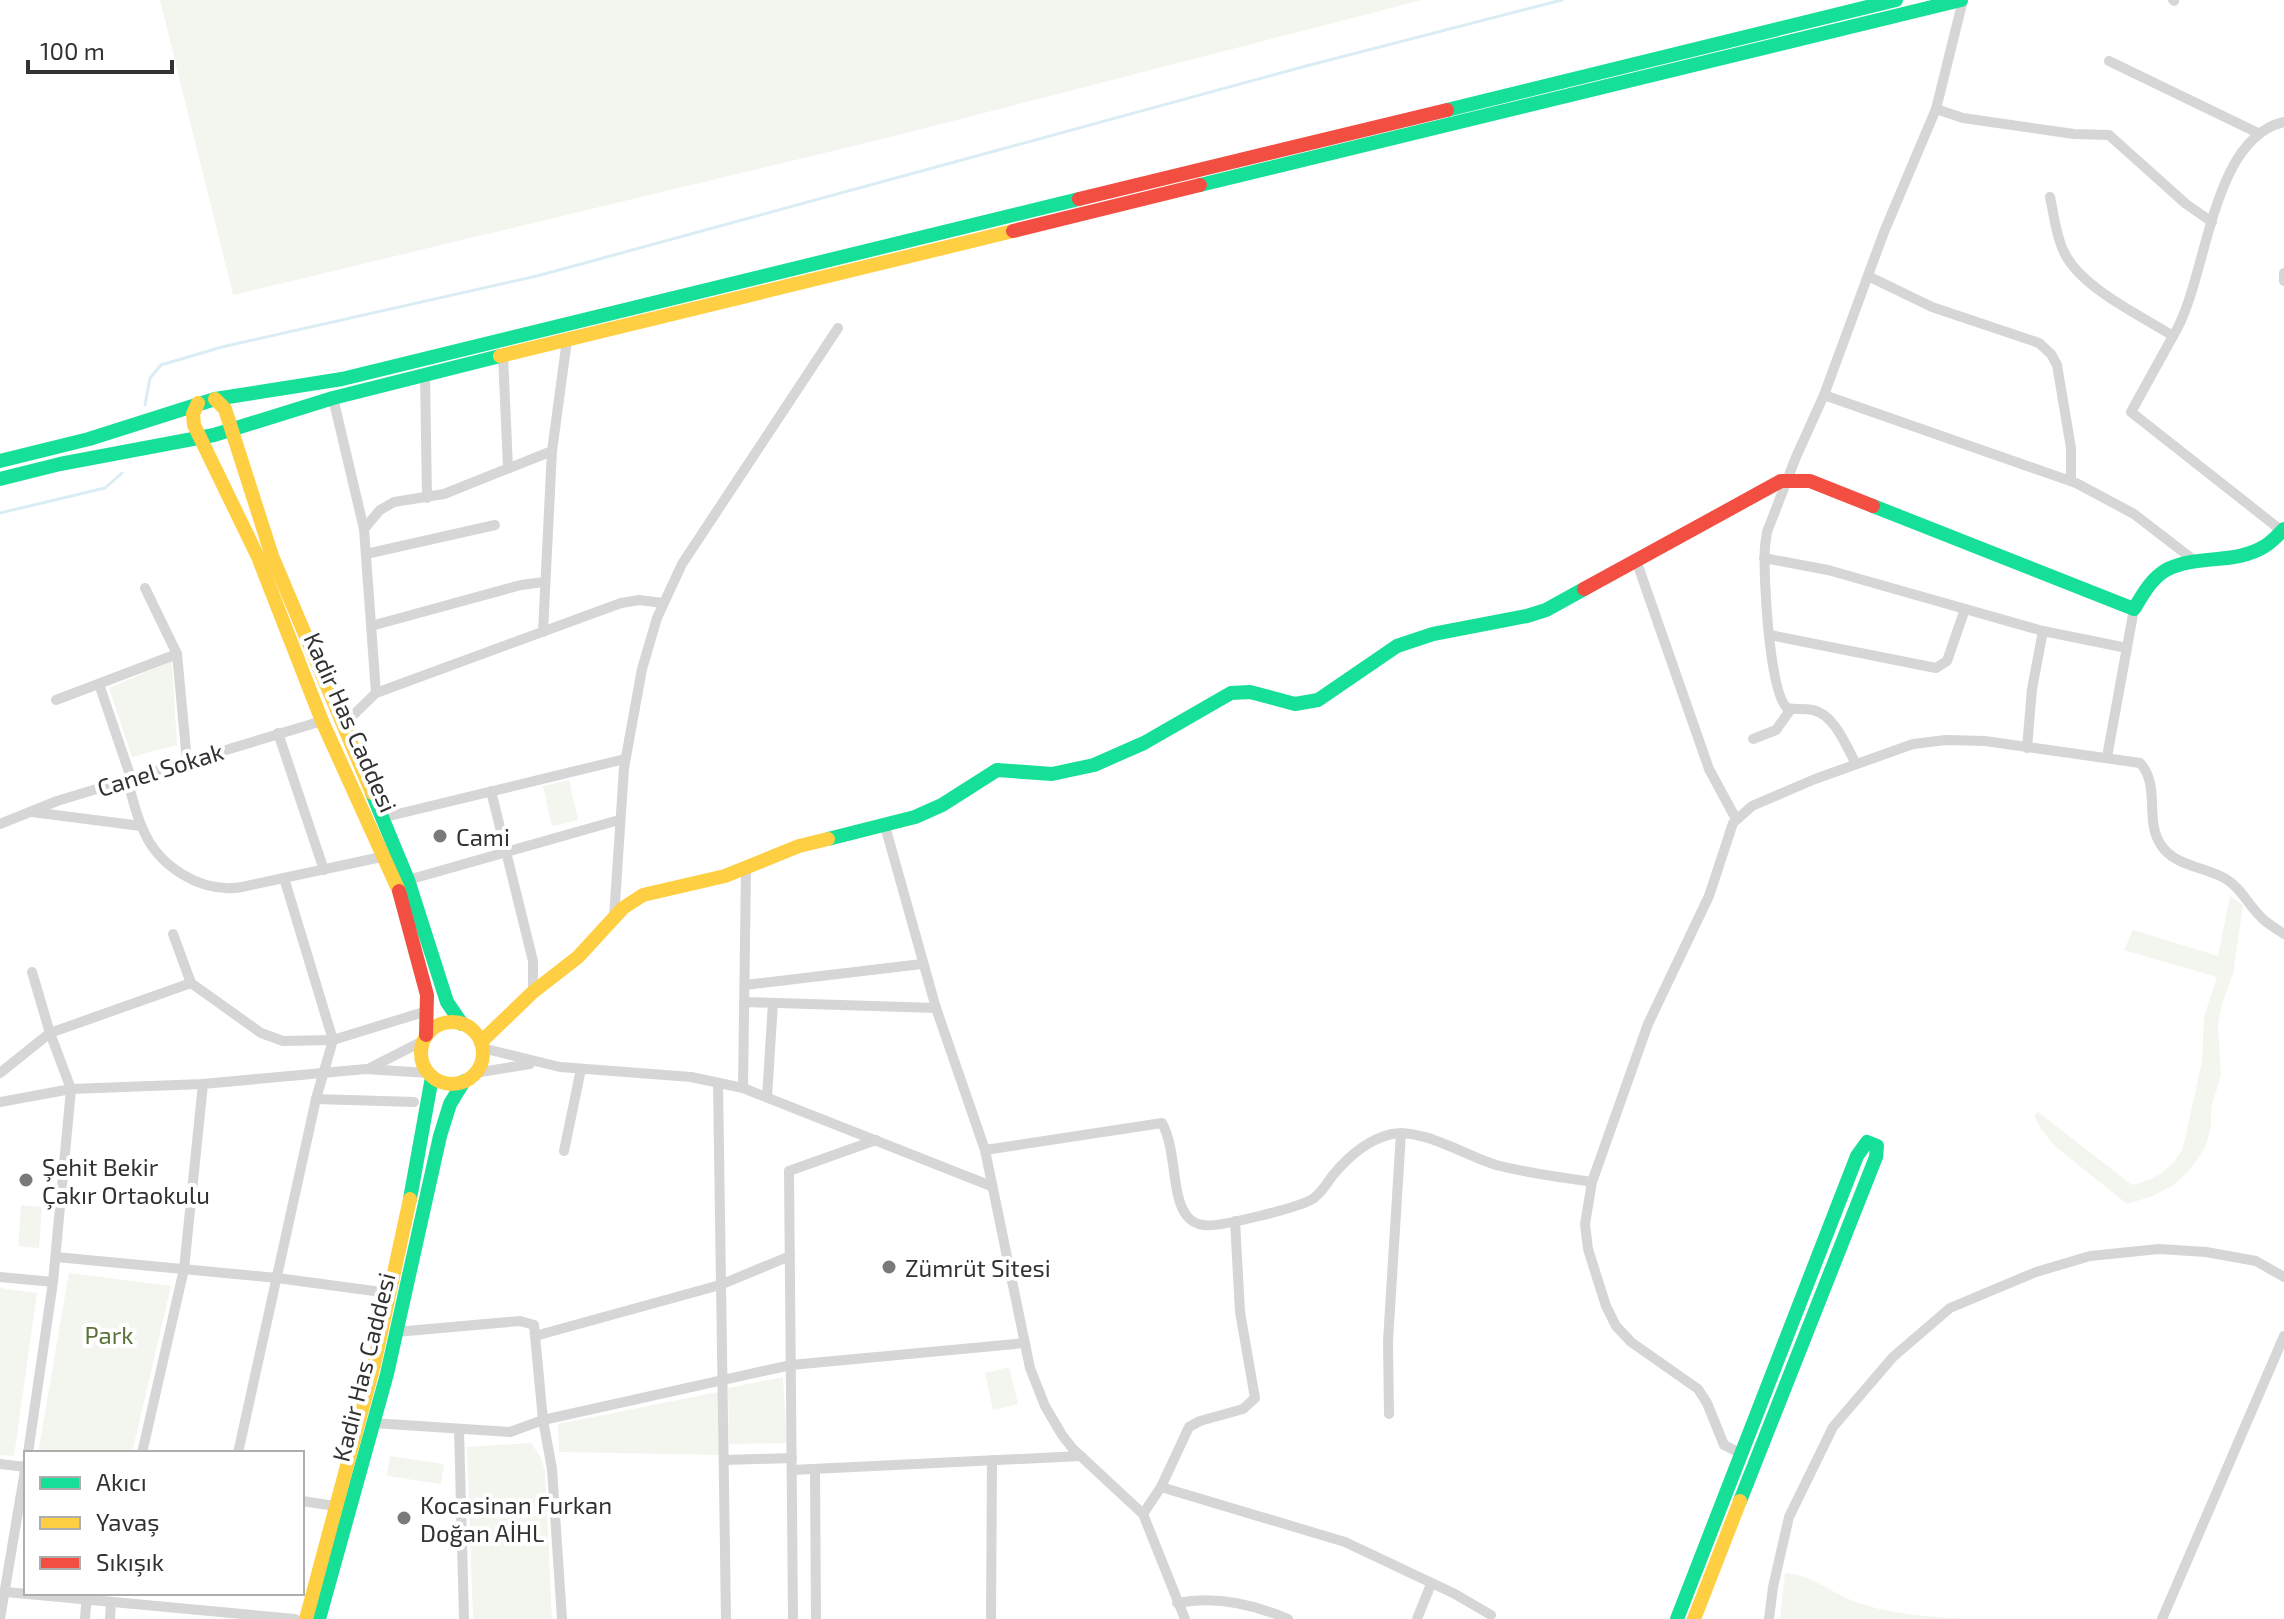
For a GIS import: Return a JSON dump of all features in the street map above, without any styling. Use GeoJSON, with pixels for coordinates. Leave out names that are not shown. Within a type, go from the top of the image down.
{"type":"FeatureCollection","features":[{"type":"Feature","properties":{"kind":"street"},"geometry":{"type":"LineString","coordinates":[[0,461],[89,439],[198,403],[342,379],[1896,0]]}},
{"type":"Feature","properties":{"kind":"street"},"geometry":{"type":"LineString","coordinates":[[0,479],[199,437],[425,374],[1962,0],[1936,109],[1767,532],[1764,558],[1770,635],[1780,698],[1791,709],[1814,710],[1826,717],[1856,764]]}},
{"type":"Feature","properties":{"kind":"street"},"geometry":{"type":"LineString","coordinates":[[2109,61],[2258,133]]}},
{"type":"Feature","properties":{"kind":"street"},"geometry":{"type":"LineString","coordinates":[[1936,109],[1963,118],[2074,134],[2109,135],[2186,204],[2212,222]]}},
{"type":"Feature","properties":{"kind":"street"},"geometry":{"type":"LineString","coordinates":[[2107,757],[2134,609],[2142,594],[2160,575],[2195,561],[2250,556],[2271,543],[2283,530],[2131,412],[2188,307],[2225,182],[2252,138],[2284,122]]}},
{"type":"Feature","properties":{"kind":"street"},"geometry":{"type":"LineString","coordinates":[[2050,197],[2060,244],[2076,270],[2098,289],[2173,336]]}},
{"type":"Feature","properties":{"kind":"street"},"geometry":{"type":"LineString","coordinates":[[2284,273],[2284,281]]}},
{"type":"Feature","properties":{"kind":"street"},"geometry":{"type":"LineString","coordinates":[[1868,276],[1932,307],[2039,343],[2048,350],[2058,372],[2071,448],[2071,481]]}},
{"type":"Feature","properties":{"kind":"street"},"geometry":{"type":"LineString","coordinates":[[614,920],[625,759],[646,653],[663,603],[682,564],[838,328]]}},
{"type":"Feature","properties":{"kind":"street"},"geometry":{"type":"LineString","coordinates":[[543,632],[552,451],[567,340]]}},
{"type":"Feature","properties":{"kind":"street"},"geometry":{"type":"LineString","coordinates":[[503,355],[508,468]]}},
{"type":"Feature","properties":{"kind":"street"},"geometry":{"type":"LineString","coordinates":[[425,374],[427,498]]}},
{"type":"Feature","properties":{"kind":"street"},"geometry":{"type":"LineString","coordinates":[[1824,395],[2071,481],[2134,514],[2195,561]]}},
{"type":"Feature","properties":{"kind":"street"},"geometry":{"type":"LineString","coordinates":[[333,398],[364,529],[376,693]]}},
{"type":"Feature","properties":{"kind":"street"},"geometry":{"type":"LineString","coordinates":[[215,399],[225,409],[231,429]]}},
{"type":"Feature","properties":{"kind":"street"},"geometry":{"type":"LineString","coordinates":[[198,403],[193,414],[199,437]]}},
{"type":"Feature","properties":{"kind":"street","name":"Kadir Has Caddesi"},"geometry":{"type":"LineString","coordinates":[[231,429],[272,556],[408,880],[447,1002],[462,1024]]}},
{"type":"Feature","properties":{"kind":"street","name":"Kadir Has Caddesi"},"geometry":{"type":"LineString","coordinates":[[199,437],[258,557],[322,721],[397,882],[418,954],[427,1011],[425,1038]]}},
{"type":"Feature","properties":{"kind":"street"},"geometry":{"type":"LineString","coordinates":[[364,529],[373,516],[387,505],[402,499],[427,498],[453,491],[552,451]]}},
{"type":"Feature","properties":{"kind":"street"},"geometry":{"type":"LineString","coordinates":[[482,1045],[533,992],[578,957],[629,903],[652,891],[707,881],[799,846],[885,826],[928,812],[997,770],[1052,774],[1102,762],[1144,743],[1231,693],[1250,692],[1295,704],[1318,700],[1409,640],[1437,632],[1531,616],[1789,479],[1810,481],[2134,609]]}},
{"type":"Feature","properties":{"kind":"street"},"geometry":{"type":"LineString","coordinates":[[366,554],[495,525]]}},
{"type":"Feature","properties":{"kind":"street"},"geometry":{"type":"LineString","coordinates":[[1764,558],[1828,570],[2043,631],[2127,648]]}},
{"type":"Feature","properties":{"kind":"street"},"geometry":{"type":"LineString","coordinates":[[1636,560],[1709,769],[1736,819]]}},
{"type":"Feature","properties":{"kind":"street"},"geometry":{"type":"LineString","coordinates":[[371,626],[521,585],[544,582]]}},
{"type":"Feature","properties":{"kind":"street"},"geometry":{"type":"LineString","coordinates":[[145,588],[177,654],[187,761]]}},
{"type":"Feature","properties":{"kind":"street"},"geometry":{"type":"LineString","coordinates":[[343,725],[376,693],[628,600],[663,603]]}},
{"type":"Feature","properties":{"kind":"street"},"geometry":{"type":"LineString","coordinates":[[1770,635],[1936,668],[1947,661],[1965,609]]}},
{"type":"Feature","properties":{"kind":"street"},"geometry":{"type":"LineString","coordinates":[[2027,748],[2032,689],[2043,631]]}},
{"type":"Feature","properties":{"kind":"street"},"geometry":{"type":"LineString","coordinates":[[56,700],[177,654]]}},
{"type":"Feature","properties":{"kind":"street"},"geometry":{"type":"LineString","coordinates":[[99,684],[141,826],[170,864],[203,886],[234,889],[386,856]]}},
{"type":"Feature","properties":{"kind":"street"},"geometry":{"type":"LineString","coordinates":[[1753,739],[1776,730],[1791,709]]}},
{"type":"Feature","properties":{"kind":"street","name":"Canel Sokak"},"geometry":{"type":"LineString","coordinates":[[0,824],[129,778],[322,721]]}},
{"type":"Feature","properties":{"kind":"street"},"geometry":{"type":"LineString","coordinates":[[278,733],[324,870]]}},
{"type":"Feature","properties":{"kind":"street"},"geometry":{"type":"LineString","coordinates":[[1742,1454],[1724,1445],[1707,1403],[1692,1383],[1631,1342],[1611,1316],[1586,1236],[1592,1182],[1648,1024],[1709,896],[1727,835],[1736,819],[1752,806],[1856,764],[1930,741],[1985,741],[2140,763],[2151,785],[2154,829],[2167,853],[2225,878],[2246,896],[2259,916],[2284,934]]}},
{"type":"Feature","properties":{"kind":"street"},"geometry":{"type":"LineString","coordinates":[[381,818],[625,759]]}},
{"type":"Feature","properties":{"kind":"street"},"geometry":{"type":"LineString","coordinates":[[491,791],[533,961],[533,992]]}},
{"type":"Feature","properties":{"kind":"street"},"geometry":{"type":"LineString","coordinates":[[30,811],[141,826]]}},
{"type":"Feature","properties":{"kind":"street"},"geometry":{"type":"LineString","coordinates":[[408,880],[619,820]]}},
{"type":"Feature","properties":{"kind":"street"},"geometry":{"type":"LineString","coordinates":[[885,826],[922,964],[985,1150],[1034,1381],[1062,1435],[1143,1514],[1185,1619]]}},
{"type":"Feature","properties":{"kind":"street"},"geometry":{"type":"LineString","coordinates":[[743,1088],[746,868]]}},
{"type":"Feature","properties":{"kind":"street"},"geometry":{"type":"LineString","coordinates":[[238,1451],[316,1099],[333,1040],[284,878]]}},
{"type":"Feature","properties":{"kind":"street"},"geometry":{"type":"LineString","coordinates":[[173,934],[191,983],[268,1037],[283,1041],[333,1040],[427,1011]]}},
{"type":"Feature","properties":{"kind":"street"},"geometry":{"type":"LineString","coordinates":[[745,985],[922,964]]}},
{"type":"Feature","properties":{"kind":"street"},"geometry":{"type":"LineString","coordinates":[[28,1451],[56,1257],[71,1089],[32,972]]}},
{"type":"Feature","properties":{"kind":"street"},"geometry":{"type":"LineString","coordinates":[[0,1073],[50,1033],[191,983]]}},
{"type":"Feature","properties":{"kind":"street"},"geometry":{"type":"LineString","coordinates":[[744,1002],[936,1008]]}},
{"type":"Feature","properties":{"kind":"street"},"geometry":{"type":"LineString","coordinates":[[767,1097],[773,1003]]}},
{"type":"Feature","properties":{"kind":"street"},"geometry":{"type":"LineString","coordinates":[[366,1069],[425,1038],[442,1023],[462,1024],[473,1031],[482,1045],[482,1061],[470,1077]]}},
{"type":"Feature","properties":{"kind":"street"},"geometry":{"type":"LineString","coordinates":[[425,1038],[421,1060],[430,1075]]}},
{"type":"Feature","properties":{"kind":"street"},"geometry":{"type":"LineString","coordinates":[[482,1045],[540,1063],[691,1077],[743,1088],[991,1186]]}},
{"type":"Feature","properties":{"kind":"street"},"geometry":{"type":"LineString","coordinates":[[0,1102],[71,1089],[203,1084],[366,1069],[430,1075],[444,1083],[504,1066],[540,1063]]}},
{"type":"Feature","properties":{"kind":"street"},"geometry":{"type":"LineString","coordinates":[[564,1151],[581,1069]]}},
{"type":"Feature","properties":{"kind":"street","name":"Kadir Has Caddesi"},"geometry":{"type":"LineString","coordinates":[[306,1619],[374,1365],[426,1122],[430,1075]]}},
{"type":"Feature","properties":{"kind":"street","name":"Kadir Has Caddesi"},"geometry":{"type":"LineString","coordinates":[[319,1619],[396,1332],[440,1136],[450,1104],[470,1077]]}},
{"type":"Feature","properties":{"kind":"street"},"geometry":{"type":"LineString","coordinates":[[718,1083],[726,1619]]}},
{"type":"Feature","properties":{"kind":"street"},"geometry":{"type":"LineString","coordinates":[[142,1451],[184,1269],[203,1084]]}},
{"type":"Feature","properties":{"kind":"street"},"geometry":{"type":"LineString","coordinates":[[316,1099],[414,1102]]}},
{"type":"Feature","properties":{"kind":"street"},"geometry":{"type":"LineString","coordinates":[[985,1150],[1162,1123],[1172,1148],[1177,1183],[1187,1216],[1204,1225],[1306,1204],[1357,1152],[1383,1137],[1401,1133],[1417,1135],[1509,1168],[1592,1182]]}},
{"type":"Feature","properties":{"kind":"street"},"geometry":{"type":"LineString","coordinates":[[1389,1414],[1388,1341],[1401,1133]]}},
{"type":"Feature","properties":{"kind":"street"},"geometry":{"type":"LineString","coordinates":[[793,1619],[789,1171],[876,1140]]}},
{"type":"Feature","properties":{"kind":"street"},"geometry":{"type":"LineString","coordinates":[[1677,1619],[1857,1156],[1867,1142],[1877,1146],[1876,1157],[1694,1619]]}},
{"type":"Feature","properties":{"kind":"street"},"geometry":{"type":"LineString","coordinates":[[1143,1514],[1161,1487],[1189,1427],[1243,1409],[1255,1398],[1240,1312],[1235,1221]]}},
{"type":"Feature","properties":{"kind":"street"},"geometry":{"type":"LineString","coordinates":[[1769,1619],[1789,1517],[1833,1427],[1893,1357],[1950,1308],[2036,1272],[2090,1256],[2159,1249],[2206,1252],[2256,1261],[2284,1277]]}},
{"type":"Feature","properties":{"kind":"street"},"geometry":{"type":"LineString","coordinates":[[535,1336],[720,1285],[790,1256]]}},
{"type":"Feature","properties":{"kind":"street"},"geometry":{"type":"LineString","coordinates":[[56,1257],[277,1278],[389,1293]]}},
{"type":"Feature","properties":{"kind":"street"},"geometry":{"type":"LineString","coordinates":[[0,1277],[53,1282]]}},
{"type":"Feature","properties":{"kind":"street"},"geometry":{"type":"LineString","coordinates":[[396,1332],[520,1321],[534,1325],[543,1420],[552,1469],[562,1619]]}},
{"type":"Feature","properties":{"kind":"street"},"geometry":{"type":"LineString","coordinates":[[2162,1619],[2284,1336]]}},
{"type":"Feature","properties":{"kind":"street"},"geometry":{"type":"LineString","coordinates":[[373,1423],[510,1432],[543,1420],[791,1365],[1025,1343]]}},
{"type":"Feature","properties":{"kind":"street"},"geometry":{"type":"LineString","coordinates":[[459,1429],[464,1619]]}},
{"type":"Feature","properties":{"kind":"street"},"geometry":{"type":"LineString","coordinates":[[724,1460],[792,1464],[815,1469],[1081,1456]]}},
{"type":"Feature","properties":{"kind":"street"},"geometry":{"type":"LineString","coordinates":[[991,1619],[992,1460]]}},
{"type":"Feature","properties":{"kind":"street"},"geometry":{"type":"LineString","coordinates":[[0,1464],[24,1466]]}},
{"type":"Feature","properties":{"kind":"street"},"geometry":{"type":"LineString","coordinates":[[815,1469],[816,1619]]}},
{"type":"Feature","properties":{"kind":"street"},"geometry":{"type":"LineString","coordinates":[[0,1619],[24,1477]]}},
{"type":"Feature","properties":{"kind":"street"},"geometry":{"type":"LineString","coordinates":[[1161,1487],[1345,1542],[1468,1600],[1491,1615]]}},
{"type":"Feature","properties":{"kind":"street"},"geometry":{"type":"LineString","coordinates":[[304,1501],[335,1506]]}},
{"type":"Feature","properties":{"kind":"street"},"geometry":{"type":"LineString","coordinates":[[0,1528],[15,1528]]}},
{"type":"Feature","properties":{"kind":"street"},"geometry":{"type":"LineString","coordinates":[[1417,1619],[1431,1584]]}},
{"type":"Feature","properties":{"kind":"street"},"geometry":{"type":"LineString","coordinates":[[6,1592],[24,1593]]}},
{"type":"Feature","properties":{"kind":"street"},"geometry":{"type":"LineString","coordinates":[[67,1595],[295,1619]]}},
{"type":"Feature","properties":{"kind":"street"},"geometry":{"type":"LineString","coordinates":[[85,1619],[87,1596]]}},
{"type":"Feature","properties":{"kind":"street"},"geometry":{"type":"LineString","coordinates":[[1177,1603],[1208,1600],[1244,1605],[1288,1619]]}},
{"type":"Feature","properties":{"kind":"street"},"geometry":{"type":"LineString","coordinates":[[110,1619],[111,1602]]}},
{"type":"Feature","properties":{"kind":"street"},"geometry":{"type":"LineString","coordinates":[[1240,1619],[1244,1605]]}},
{"type":"Feature","properties":{"kind":"green space"},"geometry":{"type":"Polygon","coordinates":[[[160,0],[1422,0],[887,138],[233,295],[160,0]]]}},
{"type":"Feature","properties":{"kind":"green space"},"geometry":{"type":"Polygon","coordinates":[[[172,661],[177,745],[132,757],[109,688],[172,661]]]}},
{"type":"Feature","properties":{"kind":"green space"},"geometry":{"type":"Polygon","coordinates":[[[569,780],[578,820],[552,826],[543,786],[569,780]]]}},
{"type":"Feature","properties":{"kind":"green space"},"geometry":{"type":"Polygon","coordinates":[[[2230,896],[2243,905],[2233,974],[2218,1025],[2221,1075],[2211,1108],[2211,1127],[2206,1146],[2189,1171],[2172,1186],[2127,1204],[2056,1147],[2034,1116],[2038,1112],[2132,1185],[2149,1180],[2175,1161],[2183,1148],[2202,1061],[2204,1017],[2217,977],[2124,950],[2133,930],[2218,956],[2230,896]]]}},
{"type":"Feature","properties":{"kind":"green space"},"geometry":{"type":"Polygon","coordinates":[[[21,1205],[42,1207],[39,1248],[18,1246],[21,1205]]]}},
{"type":"Feature","properties":{"kind":"green space","name":"Park"},"geometry":{"type":"Polygon","coordinates":[[[69,1273],[171,1286],[132,1451],[38,1451],[69,1273]]]}},
{"type":"Feature","properties":{"kind":"green space","name":"Park"},"geometry":{"type":"Polygon","coordinates":[[[0,1288],[37,1293],[14,1456],[0,1455],[0,1288]]]}},
{"type":"Feature","properties":{"kind":"green space"},"geometry":{"type":"Polygon","coordinates":[[[1009,1367],[1018,1404],[993,1410],[985,1373],[1009,1367]]]}},
{"type":"Feature","properties":{"kind":"green space"},"geometry":{"type":"Polygon","coordinates":[[[783,1377],[787,1443],[729,1444],[728,1388],[783,1377]]]}},
{"type":"Feature","properties":{"kind":"green space"},"geometry":{"type":"Polygon","coordinates":[[[718,1392],[719,1455],[559,1452],[558,1424],[718,1392]]]}},
{"type":"Feature","properties":{"kind":"green space"},"geometry":{"type":"Polygon","coordinates":[[[531,1443],[545,1471],[552,1619],[473,1619],[467,1447],[531,1443]]]}},
{"type":"Feature","properties":{"kind":"green space"},"geometry":{"type":"Polygon","coordinates":[[[390,1456],[444,1464],[441,1484],[387,1476],[390,1456]]]}},
{"type":"Feature","properties":{"kind":"green space"},"geometry":{"type":"Polygon","coordinates":[[[1785,1573],[1804,1577],[1872,1607],[1963,1619],[1780,1619],[1785,1573]]]}},
{"type":"Feature","properties":{"kind":"waterway"},"geometry":{"type":"LineString","coordinates":[[145,405],[150,378],[161,365],[222,347],[537,276],[1306,66],[1562,0]]}},
{"type":"Feature","properties":{"kind":"waterway"},"geometry":{"type":"LineString","coordinates":[[0,513],[105,488],[122,473]]}},
{"type":"Feature","properties":{"kind":"traffic: fast"},"geometry":{"type":"LineString","coordinates":[[1447,110],[1896,0]]}},
{"type":"Feature","properties":{"kind":"traffic: fast"},"geometry":{"type":"LineString","coordinates":[[1200,185],[1961,0]]}},
{"type":"Feature","properties":{"kind":"traffic: fast"},"geometry":{"type":"LineString","coordinates":[[0,461],[89,439],[215,399],[342,379],[1079,199]]}},
{"type":"Feature","properties":{"kind":"traffic: fast"},"geometry":{"type":"LineString","coordinates":[[0,479],[60,464],[214,435],[333,398],[500,356]]}},
{"type":"Feature","properties":{"kind":"traffic: fast"},"geometry":{"type":"LineString","coordinates":[[1873,506],[2134,609],[2152,582],[2166,570],[2190,562],[2253,552],[2268,544],[2284,529]]}},
{"type":"Feature","properties":{"kind":"traffic: fast"},"geometry":{"type":"LineString","coordinates":[[828,839],[915,817],[942,805],[997,770],[1052,774],[1094,765],[1144,743],[1231,693],[1250,692],[1295,704],[1318,700],[1397,646],[1433,634],[1527,616],[1546,610],[1584,589]]}},
{"type":"Feature","properties":{"kind":"traffic: fast"},"geometry":{"type":"LineString","coordinates":[[372,793],[408,880],[447,1002],[462,1024]]}},
{"type":"Feature","properties":{"kind":"traffic: fast"},"geometry":{"type":"LineString","coordinates":[[410,1199],[432,1077]]}},
{"type":"Feature","properties":{"kind":"traffic: fast"},"geometry":{"type":"LineString","coordinates":[[319,1619],[387,1374],[440,1136],[450,1104],[464,1081]]}},
{"type":"Feature","properties":{"kind":"traffic: fast"},"geometry":{"type":"LineString","coordinates":[[1677,1619],[1857,1156],[1867,1142],[1877,1146],[1876,1157],[1740,1501]]}},
{"type":"Feature","properties":{"kind":"traffic: slow"},"geometry":{"type":"LineString","coordinates":[[500,356],[1013,231]]}},
{"type":"Feature","properties":{"kind":"traffic: slow"},"geometry":{"type":"LineString","coordinates":[[215,399],[225,409],[272,556],[372,793]]}},
{"type":"Feature","properties":{"kind":"traffic: slow"},"geometry":{"type":"LineString","coordinates":[[198,403],[193,414],[194,425],[258,557],[322,721],[399,891]]}},
{"type":"Feature","properties":{"kind":"traffic: slow"},"geometry":{"type":"LineString","coordinates":[[481,1042],[533,992],[578,957],[623,908],[643,895],[725,876],[799,846],[828,839]]}},
{"type":"Feature","properties":{"kind":"traffic: slow"},"geometry":{"type":"LineString","coordinates":[[452,1022],[464,1024],[474,1031],[481,1041],[483,1053],[481,1065],[474,1075],[464,1082],[452,1084],[440,1082],[430,1075],[423,1065],[421,1053],[423,1041],[430,1031],[440,1024],[452,1022]]}},
{"type":"Feature","properties":{"kind":"traffic: slow"},"geometry":{"type":"LineString","coordinates":[[306,1619],[374,1365],[410,1199]]}},
{"type":"Feature","properties":{"kind":"traffic: slow"},"geometry":{"type":"LineString","coordinates":[[1694,1619],[1740,1501]]}},
{"type":"Feature","properties":{"kind":"traffic: jam"},"geometry":{"type":"LineString","coordinates":[[1079,199],[1447,110]]}},
{"type":"Feature","properties":{"kind":"traffic: jam"},"geometry":{"type":"LineString","coordinates":[[1013,231],[1200,185]]}},
{"type":"Feature","properties":{"kind":"traffic: jam"},"geometry":{"type":"LineString","coordinates":[[1584,589],[1781,481],[1810,481],[1873,506]]}},
{"type":"Feature","properties":{"kind":"traffic: jam"},"geometry":{"type":"LineString","coordinates":[[399,891],[427,995],[426,1035]]}},
{"type":"Feature","properties":{"kind":"place","name":"Cami"},"geometry":{"type":"Point","coordinates":[440,836]}},
{"type":"Feature","properties":{"kind":"place","name":"Şehit Bekir Çakır Ortaokulu"},"geometry":{"type":"Point","coordinates":[26,1180]}},
{"type":"Feature","properties":{"kind":"place","name":"Zümrüt Sitesi"},"geometry":{"type":"Point","coordinates":[889,1267]}},
{"type":"Feature","properties":{"kind":"place","name":"Kocasinan Furkan Doğan AİHL"},"geometry":{"type":"Point","coordinates":[404,1518]}}]}
